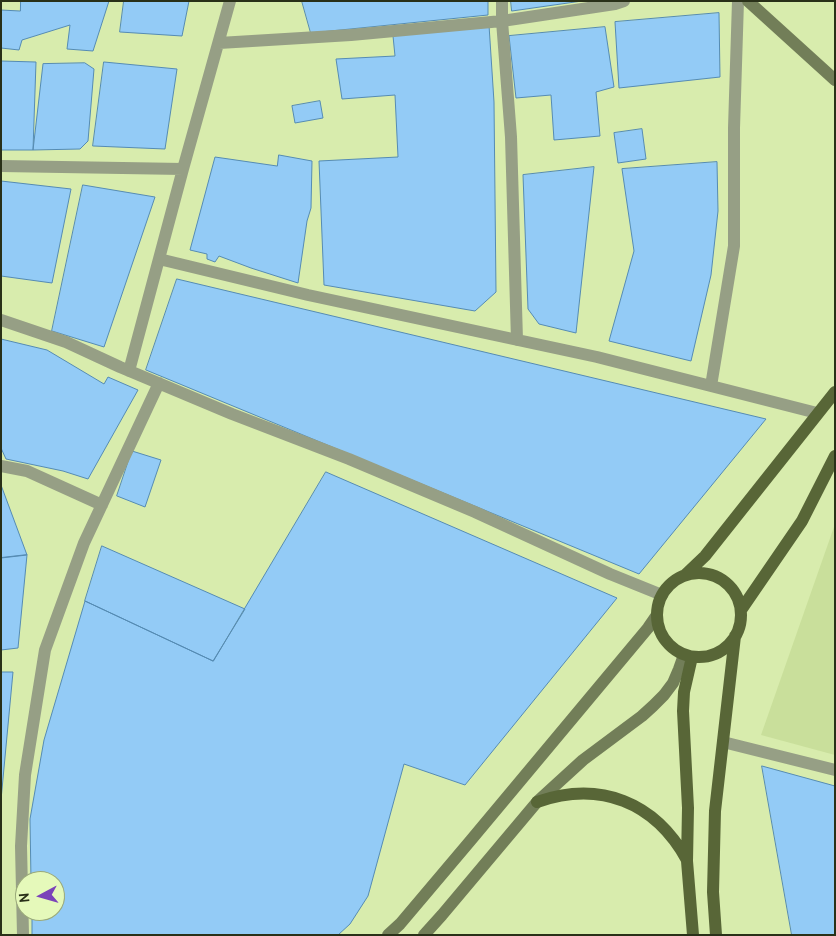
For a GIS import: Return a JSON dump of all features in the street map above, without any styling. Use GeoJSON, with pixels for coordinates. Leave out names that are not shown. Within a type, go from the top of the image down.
{"type":"FeatureCollection","features":[{"type":"Feature","properties":{"kind":"main road"},"geometry":{"type":"LineString","coordinates":[[684,576],[705,556],[835,392]]}},
{"type":"Feature","properties":{"kind":"main road"},"geometry":{"type":"LineString","coordinates":[[741,610],[802,521],[835,456]]}},
{"type":"Feature","properties":{"kind":"main road"},"geometry":{"type":"LineString","coordinates":[[696,573],[709,574],[721,579],[730,587],[737,598],[741,610],[739,628],[727,646],[716,654],[704,657],[688,656],[673,649],[664,639],[659,628],[657,615],[662,595],[675,580],[684,576],[696,573]]}},
{"type":"Feature","properties":{"kind":"main road"},"geometry":{"type":"LineString","coordinates":[[716,935],[714,892],[715,811],[735,636]]}},
{"type":"Feature","properties":{"kind":"main road"},"geometry":{"type":"LineString","coordinates":[[688,656],[683,710],[688,808],[687,861],[693,935]]}},
{"type":"Feature","properties":{"kind":"main road"},"geometry":{"type":"LineString","coordinates":[[537,802],[565,794],[580,793],[595,794],[624,801],[661,825],[680,848],[687,861]]}},
{"type":"Feature","properties":{"kind":"street"},"geometry":{"type":"LineString","coordinates":[[129,371],[230,1]]}},
{"type":"Feature","properties":{"kind":"street"},"geometry":{"type":"LineString","coordinates":[[502,1],[511,137],[517,340]]}},
{"type":"Feature","properties":{"kind":"street"},"geometry":{"type":"LineString","coordinates":[[218,43],[351,35],[502,21],[616,4],[624,1]]}},
{"type":"Feature","properties":{"kind":"street"},"geometry":{"type":"LineString","coordinates":[[711,386],[734,246],[734,128],[738,1]]}},
{"type":"Feature","properties":{"kind":"street"},"geometry":{"type":"LineString","coordinates":[[748,1],[835,80]]}},
{"type":"Feature","properties":{"kind":"street"},"geometry":{"type":"LineString","coordinates":[[1,166],[183,169]]}},
{"type":"Feature","properties":{"kind":"street"},"geometry":{"type":"LineString","coordinates":[[159,259],[308,295],[597,357],[817,413]]}},
{"type":"Feature","properties":{"kind":"street"},"geometry":{"type":"LineString","coordinates":[[1,320],[66,342],[129,371],[232,414],[349,459],[475,512],[610,574],[662,595]]}},
{"type":"Feature","properties":{"kind":"street"},"geometry":{"type":"LineString","coordinates":[[23,935],[21,846],[25,775],[45,650],[84,543],[159,383]]}},
{"type":"Feature","properties":{"kind":"street"},"geometry":{"type":"LineString","coordinates":[[1,466],[27,471],[102,505]]}},
{"type":"Feature","properties":{"kind":"street"},"geometry":{"type":"LineString","coordinates":[[388,935],[400,924],[465,848],[657,615]]}},
{"type":"Feature","properties":{"kind":"street"},"geometry":{"type":"LineString","coordinates":[[424,935],[537,802],[583,760],[653,706],[664,695],[688,656]]}},
{"type":"Feature","properties":{"kind":"street"},"geometry":{"type":"LineString","coordinates":[[724,742],[835,770]]}},
{"type":"Feature","properties":{"kind":"shaded area"},"geometry":{"type":"Polygon","coordinates":[[[835,524],[835,755],[761,735],[835,524]]]}},
{"type":"Feature","properties":{"kind":"building"},"geometry":{"type":"Polygon","coordinates":[[[21,1],[109,1],[93,51],[67,49],[70,25],[22,40],[19,50],[1,48],[1,10],[20,11],[21,1]]]}},
{"type":"Feature","properties":{"kind":"building"},"geometry":{"type":"Polygon","coordinates":[[[124,1],[189,1],[182,36],[120,32],[124,1]]]}},
{"type":"Feature","properties":{"kind":"building"},"geometry":{"type":"Polygon","coordinates":[[[302,1],[488,1],[488,15],[311,33],[302,1]]]}},
{"type":"Feature","properties":{"kind":"building"},"geometry":{"type":"Polygon","coordinates":[[[511,1],[582,1],[512,11],[511,1]]]}},
{"type":"Feature","properties":{"kind":"building"},"geometry":{"type":"Polygon","coordinates":[[[719,13],[720,77],[619,88],[615,22],[719,13]]]}},
{"type":"Feature","properties":{"kind":"building"},"geometry":{"type":"Polygon","coordinates":[[[489,25],[494,102],[496,292],[475,311],[324,285],[319,161],[398,157],[395,95],[342,99],[336,59],[395,56],[393,36],[489,25]]]}},
{"type":"Feature","properties":{"kind":"building"},"geometry":{"type":"Polygon","coordinates":[[[605,27],[614,87],[596,92],[600,136],[554,140],[551,95],[516,98],[509,36],[605,27]]]}},
{"type":"Feature","properties":{"kind":"building"},"geometry":{"type":"Polygon","coordinates":[[[1,61],[36,62],[33,150],[1,150],[1,61]]]}},
{"type":"Feature","properties":{"kind":"building"},"geometry":{"type":"Polygon","coordinates":[[[104,62],[177,69],[165,149],[93,146],[104,62]]]}},
{"type":"Feature","properties":{"kind":"building"},"geometry":{"type":"Polygon","coordinates":[[[85,63],[94,69],[88,141],[80,149],[33,150],[43,64],[85,63]]]}},
{"type":"Feature","properties":{"kind":"building"},"geometry":{"type":"Polygon","coordinates":[[[320,101],[323,118],[295,123],[292,106],[320,101]]]}},
{"type":"Feature","properties":{"kind":"building"},"geometry":{"type":"Polygon","coordinates":[[[642,129],[646,159],[618,163],[614,133],[642,129]]]}},
{"type":"Feature","properties":{"kind":"building"},"geometry":{"type":"Polygon","coordinates":[[[279,155],[312,161],[311,208],[307,221],[298,283],[219,256],[215,262],[207,259],[207,254],[190,250],[215,157],[277,166],[279,155]]]}},
{"type":"Feature","properties":{"kind":"building"},"geometry":{"type":"Polygon","coordinates":[[[717,162],[718,211],[711,275],[691,361],[609,341],[634,251],[622,169],[717,162]]]}},
{"type":"Feature","properties":{"kind":"building"},"geometry":{"type":"Polygon","coordinates":[[[594,167],[576,333],[539,324],[528,309],[523,175],[594,167]]]}},
{"type":"Feature","properties":{"kind":"building"},"geometry":{"type":"Polygon","coordinates":[[[1,181],[71,189],[52,283],[1,276],[1,181]]]}},
{"type":"Feature","properties":{"kind":"building"},"geometry":{"type":"Polygon","coordinates":[[[83,185],[155,197],[104,347],[52,331],[83,185]]]}},
{"type":"Feature","properties":{"kind":"building"},"geometry":{"type":"Polygon","coordinates":[[[177,279],[766,419],[639,574],[146,370],[177,279]]]}},
{"type":"Feature","properties":{"kind":"building"},"geometry":{"type":"Polygon","coordinates":[[[1,339],[47,350],[104,384],[108,377],[138,390],[88,479],[63,471],[6,459],[1,448],[1,339]]]}},
{"type":"Feature","properties":{"kind":"building"},"geometry":{"type":"Polygon","coordinates":[[[132,451],[161,460],[145,507],[117,496],[132,451]]]}},
{"type":"Feature","properties":{"kind":"building"},"geometry":{"type":"Polygon","coordinates":[[[326,472],[617,598],[465,785],[404,764],[368,896],[350,924],[338,935],[32,935],[32,921],[65,921],[65,871],[31,871],[30,819],[44,740],[85,601],[213,661],[326,472]]]}},
{"type":"Feature","properties":{"kind":"building"},"geometry":{"type":"Polygon","coordinates":[[[1,485],[27,555],[1,558],[1,485]]]}},
{"type":"Feature","properties":{"kind":"building"},"geometry":{"type":"Polygon","coordinates":[[[102,546],[245,609],[213,661],[85,601],[102,546]]]}},
{"type":"Feature","properties":{"kind":"building"},"geometry":{"type":"Polygon","coordinates":[[[27,555],[18,648],[1,650],[1,558],[27,555]]]}},
{"type":"Feature","properties":{"kind":"building"},"geometry":{"type":"Polygon","coordinates":[[[1,672],[13,672],[1,800],[1,672]]]}},
{"type":"Feature","properties":{"kind":"building"},"geometry":{"type":"Polygon","coordinates":[[[762,766],[835,786],[835,935],[792,935],[762,766]]]}}]}
